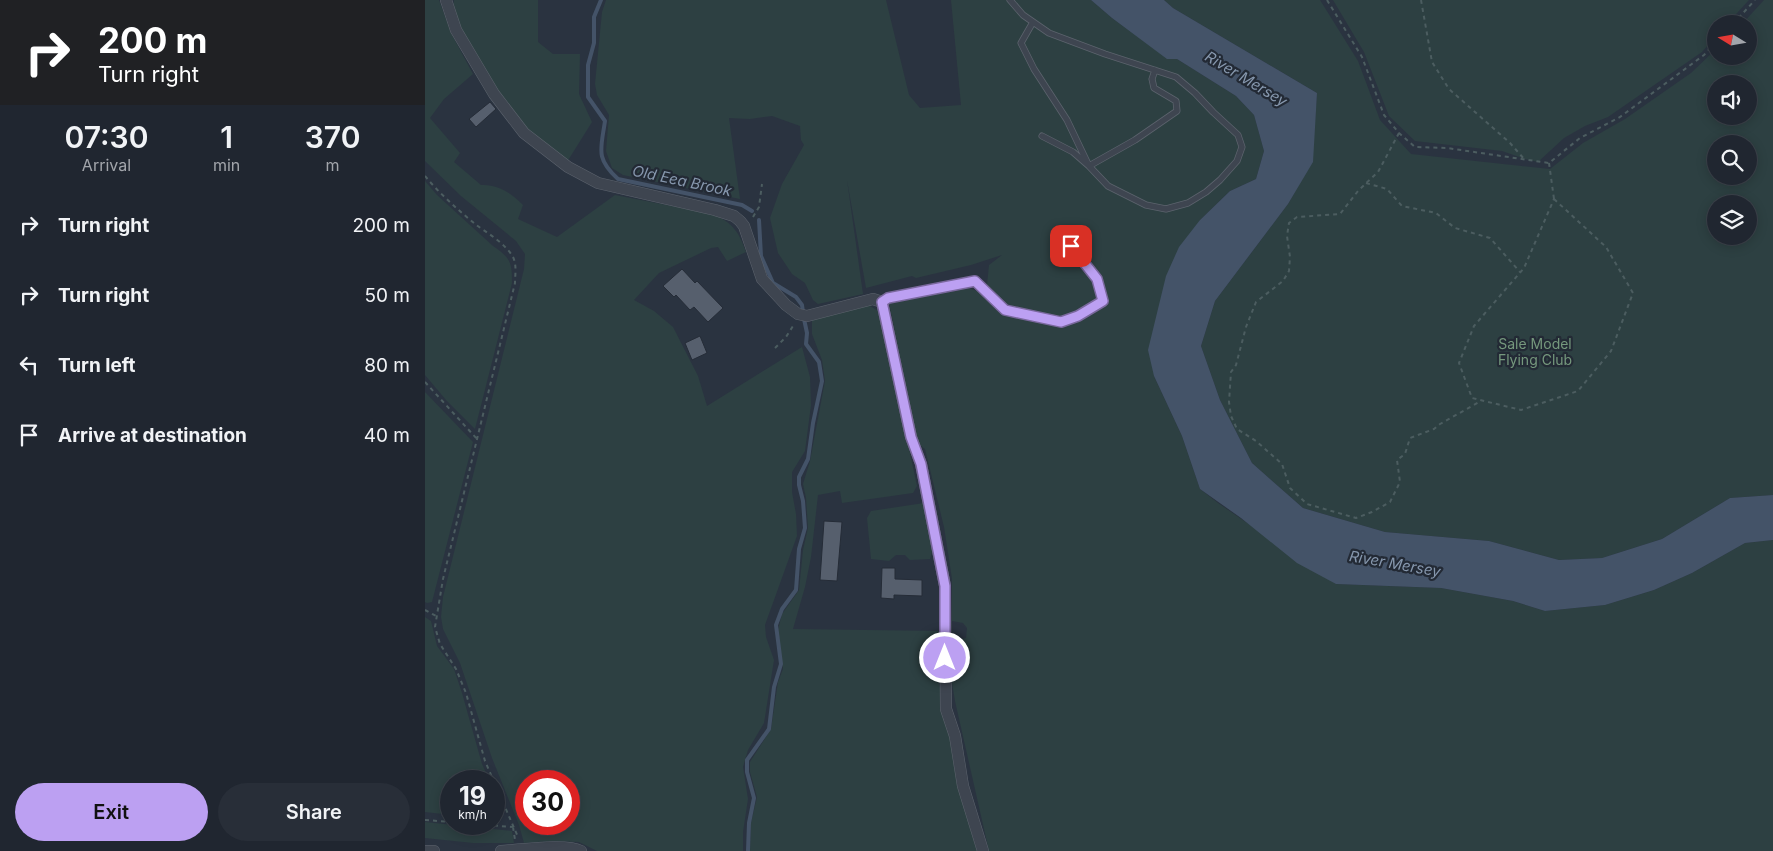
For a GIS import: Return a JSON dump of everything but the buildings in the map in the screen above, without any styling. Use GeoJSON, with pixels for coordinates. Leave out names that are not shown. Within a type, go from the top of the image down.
{"type":"FeatureCollection","features":[{"type":"Feature","properties":{"kind":"street"},"geometry":{"type":"LineString","coordinates":[[446,0],[456,30],[494,94],[524,134],[568,167],[598,183],[734,216],[743,224],[762,279],[786,305],[798,314],[807,316],[873,299],[882,302],[911,437],[921,464],[945,586],[946,708],[955,736],[963,786],[983,851]]}},
{"type":"Feature","properties":{"kind":"street"},"geometry":{"type":"LineString","coordinates":[[501,851],[554,847],[581,851]]}},
{"type":"Feature","properties":{"kind":"street"},"geometry":{"type":"LineString","coordinates":[[425,850],[434,851]]}},
{"type":"Feature","properties":{"kind":"lane"},"geometry":{"type":"LineString","coordinates":[[1010,0],[1023,15],[1049,33],[1076,44],[1176,77],[1238,135],[1242,147],[1237,161],[1206,192],[1188,203],[1166,209],[1146,205],[1108,186],[1073,152],[1042,136]]}},
{"type":"Feature","properties":{"kind":"lane"},"geometry":{"type":"LineString","coordinates":[[1033,22],[1021,43],[1034,69],[1067,120],[1089,166]]}},
{"type":"Feature","properties":{"kind":"lane"},"geometry":{"type":"LineString","coordinates":[[1089,166],[1135,140],[1177,111],[1176,100],[1154,88],[1152,79],[1155,70]]}},
{"type":"Feature","properties":{"kind":"lane"},"geometry":{"type":"LineString","coordinates":[[882,302],[888,298],[975,281],[1005,310],[1061,322],[1078,316],[1103,301],[1097,279],[1071,246]]}},
{"type":"Feature","properties":{"kind":"path"},"geometry":{"type":"LineString","coordinates":[[1327,0],[1362,57],[1384,115],[1399,133],[1415,147],[1447,148],[1549,163],[1580,138],[1627,111],[1707,52]]}},
{"type":"Feature","properties":{"kind":"path"},"geometry":{"type":"LineString","coordinates":[[1421,0],[1432,62],[1449,89],[1510,143],[1525,160]]}},
{"type":"Feature","properties":{"kind":"path"},"geometry":{"type":"LineString","coordinates":[[1741,15],[1755,0]]}},
{"type":"Feature","properties":{"kind":"path"},"geometry":{"type":"LineString","coordinates":[[1399,133],[1378,172],[1358,191],[1340,214],[1297,217],[1289,223],[1287,236],[1290,257],[1289,271],[1283,281],[1256,302],[1246,327],[1236,365],[1231,372],[1229,402],[1231,416],[1237,429],[1256,441],[1282,464],[1290,488],[1307,504],[1356,518],[1373,512],[1390,502],[1400,482],[1397,460],[1405,454],[1411,438],[1434,429],[1481,401]]}},
{"type":"Feature","properties":{"kind":"path"},"geometry":{"type":"LineString","coordinates":[[1549,163],[1554,199],[1524,268],[1474,326],[1459,363],[1472,398],[1521,410],[1578,391],[1611,351],[1633,293],[1606,248],[1554,199]]}},
{"type":"Feature","properties":{"kind":"path"},"geometry":{"type":"LineString","coordinates":[[425,176],[454,205],[505,247],[512,256],[516,267],[515,284],[443,579],[435,627],[440,644],[456,669],[466,693],[485,761],[515,827],[505,826]]}},
{"type":"Feature","properties":{"kind":"path"},"geometry":{"type":"LineString","coordinates":[[1366,183],[1387,189],[1402,206],[1436,213],[1455,228],[1490,238],[1520,273]]}},
{"type":"Feature","properties":{"kind":"path"},"geometry":{"type":"LineString","coordinates":[[743,224],[754,216],[759,207],[762,184]]}},
{"type":"Feature","properties":{"kind":"path"},"geometry":{"type":"LineString","coordinates":[[775,348],[786,337],[797,320],[798,314]]}},
{"type":"Feature","properties":{"kind":"path"},"geometry":{"type":"LineString","coordinates":[[425,382],[477,439]]}},
{"type":"Feature","properties":{"kind":"path"},"geometry":{"type":"LineString","coordinates":[[425,610],[437,616]]}},
{"type":"Feature","properties":{"kind":"path"},"geometry":{"type":"LineString","coordinates":[[425,820],[440,821]]}},
{"type":"Feature","properties":{"kind":"path"},"geometry":{"type":"LineString","coordinates":[[517,835],[519,850]]}},
{"type":"Feature","properties":{"kind":"green space"},"geometry":{"type":"Polygon","coordinates":[[[425,0],[439,0],[451,33],[473,74],[444,99],[430,118],[460,153],[454,162],[481,185],[493,186],[504,190],[523,205],[518,219],[557,237],[615,195],[713,214],[726,221],[738,234],[746,252],[727,261],[718,247],[711,248],[659,273],[634,300],[654,311],[673,327],[698,376],[707,406],[802,347],[810,377],[811,405],[805,451],[792,472],[792,492],[797,536],[765,625],[766,637],[774,660],[764,723],[748,750],[743,767],[748,799],[743,832],[743,851],[597,851],[579,842],[524,843],[522,835],[580,835],[580,770],[515,770],[515,815],[505,790],[505,770],[497,770],[460,663],[443,629],[441,617],[443,597],[524,269],[525,254],[516,241],[461,196],[425,161],[425,0]]]}},
{"type":"Feature","properties":{"kind":"green space"},"geometry":{"type":"Polygon","coordinates":[[[454,0],[538,0],[538,42],[553,54],[580,54],[579,94],[592,122],[567,162],[523,126],[490,81],[461,30],[453,8],[454,0]]]}},
{"type":"Feature","properties":{"kind":"green space"},"geometry":{"type":"Polygon","coordinates":[[[606,0],[886,0],[909,95],[920,108],[961,105],[951,0],[1091,0],[1112,18],[1167,58],[1177,59],[1236,96],[1254,115],[1264,151],[1256,179],[1230,191],[1200,220],[1154,376],[1182,436],[1200,489],[1336,584],[1441,588],[1513,601],[1545,611],[1605,605],[1654,590],[1692,573],[1745,543],[1773,540],[1773,851],[989,851],[952,683],[952,641],[966,638],[967,628],[963,623],[952,621],[952,579],[944,527],[925,449],[918,444],[889,303],[966,287],[977,291],[987,285],[989,265],[1002,255],[971,265],[916,278],[912,276],[866,288],[847,180],[863,294],[818,304],[813,300],[805,283],[792,274],[778,253],[770,218],[782,184],[804,145],[801,140],[800,126],[772,116],[750,119],[729,118],[740,199],[623,175],[612,168],[606,151],[609,115],[597,95],[595,84],[602,12],[606,0]]]}},
{"type":"Feature","properties":{"kind":"green space","name":"Sale Model Flying Club"},"geometry":{"type":"Polygon","coordinates":[[[1164,0],[1320,0],[1358,61],[1380,120],[1411,154],[1550,169],[1583,143],[1625,119],[1691,73],[1707,58],[1707,65],[1757,65],[1757,15],[1750,15],[1764,0],[1773,0],[1773,495],[1730,498],[1662,539],[1602,558],[1559,560],[1489,541],[1385,532],[1303,508],[1252,463],[1220,400],[1201,346],[1215,301],[1288,204],[1312,162],[1317,93],[1173,8],[1164,0]]]}},
{"type":"Feature","properties":{"kind":"green space"},"geometry":{"type":"Polygon","coordinates":[[[1333,0],[1749,0],[1735,15],[1707,15],[1707,46],[1702,52],[1608,117],[1585,126],[1564,138],[1538,162],[1502,151],[1415,141],[1389,116],[1364,52],[1333,0]]]}},
{"type":"Feature","properties":{"kind":"green space"},"geometry":{"type":"Polygon","coordinates":[[[425,181],[437,195],[504,254],[512,270],[512,283],[475,429],[446,400],[425,375],[425,181]]]}},
{"type":"Feature","properties":{"kind":"green space"},"geometry":{"type":"Polygon","coordinates":[[[868,305],[880,312],[917,486],[913,493],[842,503],[840,491],[818,495],[811,557],[793,629],[941,631],[938,674],[943,710],[952,743],[956,772],[966,814],[977,851],[750,851],[751,823],[757,797],[750,772],[750,762],[771,729],[778,682],[783,669],[778,630],[782,614],[799,590],[803,550],[808,528],[803,484],[810,461],[825,381],[822,360],[812,334],[812,318],[868,305]]]}},
{"type":"Feature","properties":{"kind":"green space"},"geometry":{"type":"Polygon","coordinates":[[[425,392],[473,442],[432,602],[427,603],[425,602],[425,392]]]}},
{"type":"Feature","properties":{"kind":"green space"},"geometry":{"type":"Polygon","coordinates":[[[924,503],[933,547],[930,559],[910,560],[905,555],[896,555],[889,561],[871,559],[867,518],[871,511],[924,503]]]}},
{"type":"Feature","properties":{"kind":"green space"},"geometry":{"type":"Polygon","coordinates":[[[425,617],[431,621],[437,646],[454,669],[485,770],[440,770],[440,814],[425,812],[425,617]]]}},
{"type":"Feature","properties":{"kind":"green space"},"geometry":{"type":"Polygon","coordinates":[[[425,822],[440,824],[440,835],[505,835],[505,830],[512,831],[514,843],[473,843],[425,838],[425,822]]]}},
{"type":"Feature","properties":{"kind":"water","name":"River Mersey"},"geometry":{"type":"Polygon","coordinates":[[[1091,0],[1164,0],[1173,8],[1317,93],[1313,162],[1288,204],[1215,301],[1201,346],[1220,400],[1252,463],[1303,508],[1385,532],[1489,541],[1559,560],[1602,558],[1662,539],[1730,498],[1773,495],[1773,540],[1745,543],[1692,573],[1654,590],[1605,605],[1545,611],[1513,601],[1441,588],[1336,584],[1297,563],[1241,518],[1200,489],[1182,436],[1154,376],[1148,350],[1166,276],[1179,247],[1200,220],[1230,191],[1256,179],[1264,151],[1254,115],[1236,96],[1177,59],[1167,59],[1091,0]]]}},
{"type":"Feature","properties":{"kind":"waterway","name":"Old Eea Brook"},"geometry":{"type":"LineString","coordinates":[[601,0],[594,17],[594,43],[588,65],[588,97],[605,121],[601,153],[611,172],[618,179],[742,205],[752,211]]}},
{"type":"Feature","properties":{"kind":"waterway","name":"Old Eea Brook"},"geometry":{"type":"LineString","coordinates":[[759,220],[761,256],[773,283],[796,297],[802,305],[803,312]]}},
{"type":"Feature","properties":{"kind":"waterway","name":"Old Eea Brook"},"geometry":{"type":"LineString","coordinates":[[748,851],[749,823],[754,798],[747,772],[747,760],[769,729],[774,687],[781,664],[776,625],[782,609],[796,590],[799,549],[805,528],[799,477],[808,459],[822,381],[819,362],[806,344],[807,333],[804,319]]}},
{"type":"Feature","properties":{"kind":"route"},"geometry":{"type":"LineString","coordinates":[[945,658],[945,586],[921,464],[911,437],[882,302],[888,298],[975,281],[1005,310],[1061,322],[1078,316],[1103,301],[1097,279],[1071,246]]}}]}
